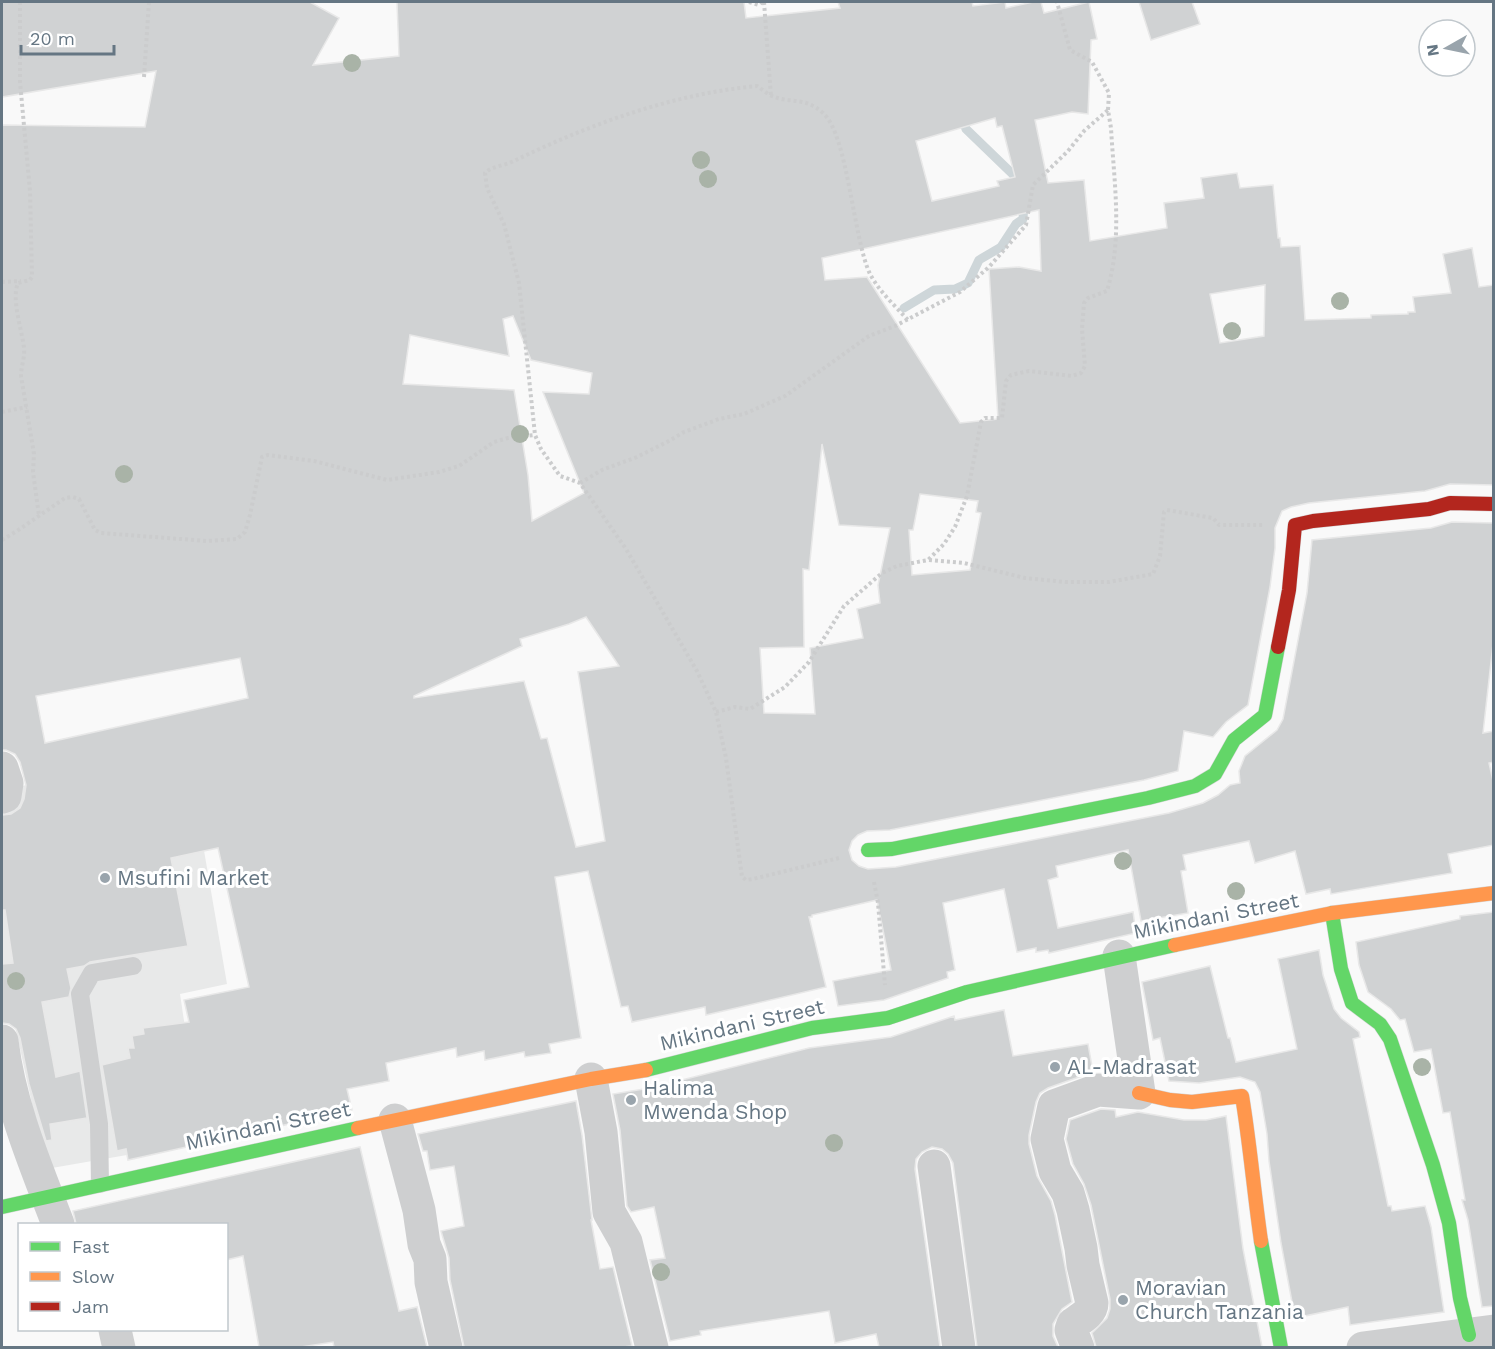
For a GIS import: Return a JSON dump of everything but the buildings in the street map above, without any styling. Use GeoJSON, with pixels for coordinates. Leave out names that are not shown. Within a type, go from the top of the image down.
{"type":"FeatureCollection","features":[{"type":"Feature","properties":{"kind":"street"},"geometry":{"type":"LineString","coordinates":[[868,850],[892,849],[1108,805],[1133,802],[1194,786],[1216,774],[1229,746],[1241,732],[1266,715],[1289,590],[1295,525],[1313,521],[1429,509],[1450,503],[1494,504]]}},
{"type":"Feature","properties":{"kind":"street"},"geometry":{"type":"LineString","coordinates":[[2,768],[7,783],[5,795],[2,797]]}},
{"type":"Feature","properties":{"kind":"street","name":"Mikindani Street"},"geometry":{"type":"LineString","coordinates":[[2,1207],[53,1210],[100,1184],[591,1078],[645,1070],[812,1028],[888,1018],[967,992],[1119,956],[1332,913],[1494,893]]}},
{"type":"Feature","properties":{"kind":"street"},"geometry":{"type":"LineString","coordinates":[[1332,913],[1341,969],[1352,1003],[1380,1024],[1390,1039],[1433,1165],[1449,1223],[1460,1298],[1481,1333],[1363,1347]]}},
{"type":"Feature","properties":{"kind":"street"},"geometry":{"type":"LineString","coordinates":[[1119,956],[1139,1092]]}},
{"type":"Feature","properties":{"kind":"street"},"geometry":{"type":"LineString","coordinates":[[2,1041],[4,1062],[23,1132],[53,1210]]}},
{"type":"Feature","properties":{"kind":"street"},"geometry":{"type":"LineString","coordinates":[[591,1078],[601,1132],[609,1212],[626,1242],[652,1347]]}},
{"type":"Feature","properties":{"kind":"street"},"geometry":{"type":"LineString","coordinates":[[1078,1347],[1071,1330],[1073,1324],[1089,1312],[1092,1303],[1073,1210],[1068,1193],[1055,1171],[1047,1139],[1054,1106],[1098,1090],[1139,1092],[1179,1102],[1209,1102],[1235,1095],[1242,1096],[1262,1246],[1281,1347]]}},
{"type":"Feature","properties":{"kind":"street"},"geometry":{"type":"LineString","coordinates":[[395,1120],[419,1210],[424,1244],[430,1259],[431,1282],[446,1347]]}},
{"type":"Feature","properties":{"kind":"street"},"geometry":{"type":"LineString","coordinates":[[934,1166],[959,1347]]}},
{"type":"Feature","properties":{"kind":"street"},"geometry":{"type":"LineString","coordinates":[[116,1331],[120,1347]]}},
{"type":"Feature","properties":{"kind":"lane"},"geometry":{"type":"LineString","coordinates":[[100,1184],[99,1124],[80,994],[92,973],[133,966]]}},
{"type":"Feature","properties":{"kind":"path"},"geometry":{"type":"LineString","coordinates":[[2,282],[30,280],[32,277],[30,191],[20,82],[20,2]]}},
{"type":"Feature","properties":{"kind":"path"},"geometry":{"type":"LineString","coordinates":[[144,77],[148,2]]}},
{"type":"Feature","properties":{"kind":"path"},"geometry":{"type":"LineString","coordinates":[[749,2],[759,5],[763,2],[771,96]]}},
{"type":"Feature","properties":{"kind":"path"},"geometry":{"type":"LineString","coordinates":[[928,560],[944,544],[955,527],[967,496],[981,422],[985,418],[1002,418],[1006,381],[1011,375],[1029,371],[1072,376],[1081,373],[1084,366],[1083,308],[1088,298],[1107,291],[1113,271],[1117,243],[1108,110],[1109,93],[1092,62],[1070,50],[1057,2]]}},
{"type":"Feature","properties":{"kind":"path"},"geometry":{"type":"LineString","coordinates":[[888,1018],[878,903],[868,850],[753,879],[744,879],[737,847],[728,768],[716,712],[697,671],[626,549],[580,483],[560,476],[534,435],[519,283],[504,224],[486,188],[485,173],[567,137],[662,103],[696,95],[757,86],[771,96],[805,102],[825,114],[831,124],[841,154],[860,243],[871,275],[908,320]]}},
{"type":"Feature","properties":{"kind":"path"},"geometry":{"type":"LineString","coordinates":[[580,483],[602,470],[637,457],[684,432],[719,419],[744,414],[786,396],[869,336],[908,320],[960,292],[989,267],[1026,225],[1033,185],[1068,151],[1084,131],[1108,110]]}},
{"type":"Feature","properties":{"kind":"path"},"geometry":{"type":"LineString","coordinates":[[21,281],[15,293],[24,348],[21,376],[34,454],[33,472],[39,516]]}},
{"type":"Feature","properties":{"kind":"path"},"geometry":{"type":"LineString","coordinates":[[2,412],[27,407]]}},
{"type":"Feature","properties":{"kind":"path"},"geometry":{"type":"LineString","coordinates":[[2,540],[65,498],[73,496],[79,499],[95,531],[101,533],[207,541],[237,538],[245,532],[262,457],[268,455],[314,461],[387,480],[439,472],[459,466],[494,442],[534,435]]}},
{"type":"Feature","properties":{"kind":"path"},"geometry":{"type":"LineString","coordinates":[[716,712],[735,707],[750,709],[785,687],[809,662],[844,606],[882,573],[897,567],[928,560],[964,563],[1025,578],[1065,582],[1109,582],[1153,574],[1160,556],[1164,512],[1167,510],[1213,518],[1219,525],[1295,525]]}},
{"type":"Feature","properties":{"kind":"shaded area","name":"Msufini Market"},"geometry":{"type":"Polygon","coordinates":[[[186,746],[227,984],[180,994],[202,1142],[46,1169],[2,965],[2,791],[186,746]]]}},
{"type":"Feature","properties":{"kind":"waterway"},"geometry":{"type":"LineString","coordinates":[[962,117],[966,129],[1022,183]]}},
{"type":"Feature","properties":{"kind":"waterway"},"geometry":{"type":"LineString","coordinates":[[904,308],[934,290],[955,289],[968,283],[979,260],[1001,247],[1016,224],[1023,219],[1024,202]]}},
{"type":"Feature","properties":{"kind":"traffic: fast"},"geometry":{"type":"LineString","coordinates":[[868,850],[892,849],[1148,798],[1195,786],[1215,774],[1234,740],[1265,715],[1278,647]]}},
{"type":"Feature","properties":{"kind":"traffic: fast"},"geometry":{"type":"LineString","coordinates":[[1332,913],[1341,969],[1352,1003],[1380,1024],[1390,1039],[1433,1165],[1449,1223],[1460,1298],[1469,1335]]}},
{"type":"Feature","properties":{"kind":"traffic: fast"},"geometry":{"type":"LineString","coordinates":[[646,1070],[812,1028],[888,1018],[967,992],[1175,945]]}},
{"type":"Feature","properties":{"kind":"traffic: fast"},"geometry":{"type":"LineString","coordinates":[[2,1207],[358,1128]]}},
{"type":"Feature","properties":{"kind":"traffic: fast"},"geometry":{"type":"LineString","coordinates":[[1261,1241],[1281,1348]]}},
{"type":"Feature","properties":{"kind":"traffic: slow"},"geometry":{"type":"LineString","coordinates":[[1175,945],[1332,913],[1494,893]]}},
{"type":"Feature","properties":{"kind":"traffic: slow"},"geometry":{"type":"LineString","coordinates":[[358,1128],[591,1079],[646,1070]]}},
{"type":"Feature","properties":{"kind":"traffic: slow"},"geometry":{"type":"LineString","coordinates":[[1139,1093],[1192,1102],[1242,1096],[1261,1241]]}},
{"type":"Feature","properties":{"kind":"traffic: jam"},"geometry":{"type":"LineString","coordinates":[[1278,647],[1289,590],[1295,525],[1313,521],[1429,509],[1450,503],[1494,504]]}},
{"type":"Feature","properties":{"kind":"place","name":"Msufini Market"},"geometry":{"type":"Point","coordinates":[105,878]}},
{"type":"Feature","properties":{"kind":"place","name":"AL-Madrasat"},"geometry":{"type":"Point","coordinates":[1055,1067]}},
{"type":"Feature","properties":{"kind":"place","name":"Halima Mwenda Shop"},"geometry":{"type":"Point","coordinates":[631,1100]}},
{"type":"Feature","properties":{"kind":"place","name":"Moravian Church Tanzania"},"geometry":{"type":"Point","coordinates":[1123,1300]}}]}
